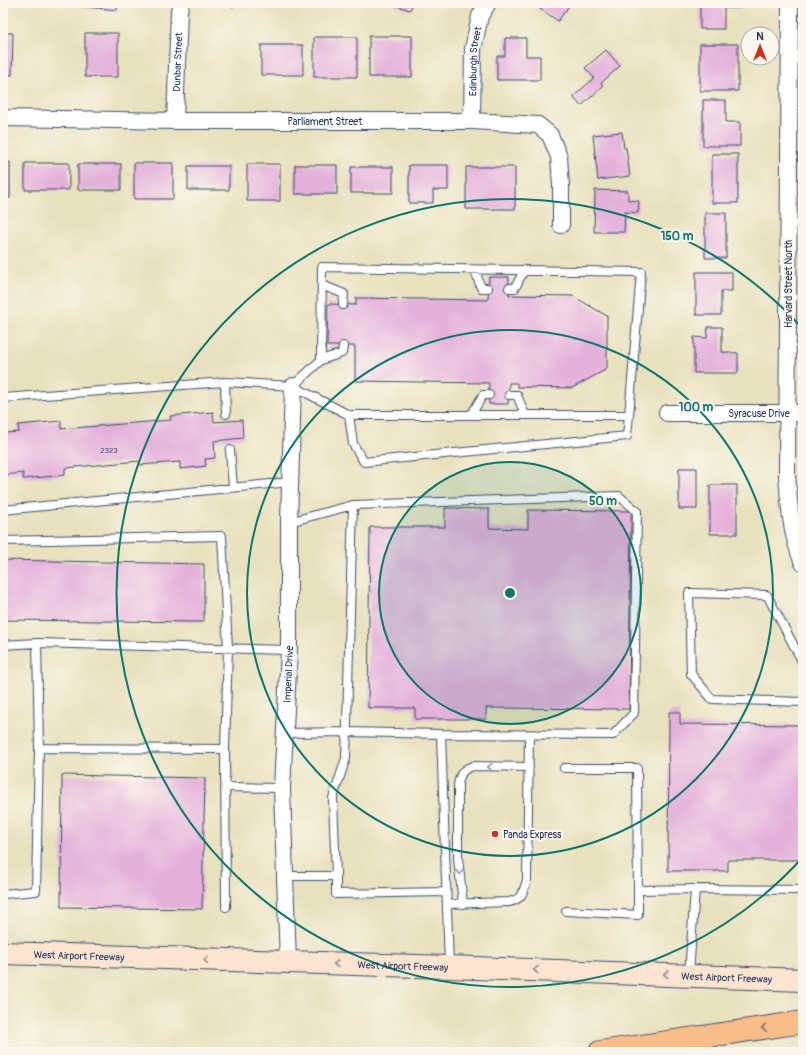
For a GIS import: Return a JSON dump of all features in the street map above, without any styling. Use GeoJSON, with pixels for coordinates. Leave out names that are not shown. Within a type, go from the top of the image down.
{"type":"FeatureCollection","features":[{"type":"Feature","properties":{"kind":"highway"},"geometry":{"type":"LineString","coordinates":[[600,1052],[803,1022]]}},
{"type":"Feature","properties":{"kind":"main road","name":"West Airport Freeway"},"geometry":{"type":"LineString","coordinates":[[3,953],[803,980]]}},
{"type":"Feature","properties":{"kind":"street","name":"Dunbar Street"},"geometry":{"type":"LineString","coordinates":[[175,121],[179,12],[181,3]]}},
{"type":"Feature","properties":{"kind":"street","name":"Edinburgh Street"},"geometry":{"type":"LineString","coordinates":[[472,121],[473,49],[480,16],[488,3]]}},
{"type":"Feature","properties":{"kind":"street","name":"Harvard Street North"},"geometry":{"type":"LineString","coordinates":[[790,3],[796,184],[787,413],[787,475],[789,509],[794,538],[803,563]]}},
{"type":"Feature","properties":{"kind":"street","name":"Parliament Street"},"geometry":{"type":"LineString","coordinates":[[3,118],[175,121],[472,121],[538,125],[550,135],[559,157],[561,225]]}},
{"type":"Feature","properties":{"kind":"street","name":"Imperial Drive"},"geometry":{"type":"LineString","coordinates":[[288,963],[282,788],[290,650],[289,522],[293,386]]}},
{"type":"Feature","properties":{"kind":"street","name":"Syracuse Drive"},"geometry":{"type":"LineString","coordinates":[[667,413],[803,413]]}},
{"type":"Feature","properties":{"kind":"lane"},"geometry":{"type":"LineString","coordinates":[[321,360],[322,267],[641,272],[627,436],[364,462],[353,444],[349,415]]}},
{"type":"Feature","properties":{"kind":"lane"},"geometry":{"type":"LineString","coordinates":[[474,270],[481,288],[488,288]]}},
{"type":"Feature","properties":{"kind":"lane"},"geometry":{"type":"LineString","coordinates":[[510,288],[515,288],[524,270]]}},
{"type":"Feature","properties":{"kind":"lane"},"geometry":{"type":"LineString","coordinates":[[322,286],[344,294],[343,305]]}},
{"type":"Feature","properties":{"kind":"lane"},"geometry":{"type":"LineString","coordinates":[[293,386],[321,360],[342,352],[343,346]]}},
{"type":"Feature","properties":{"kind":"lane"},"geometry":{"type":"LineString","coordinates":[[3,398],[225,382],[293,386],[349,415],[629,416]]}},
{"type":"Feature","properties":{"kind":"lane"},"geometry":{"type":"LineString","coordinates":[[225,382],[226,414]]}},
{"type":"Feature","properties":{"kind":"lane"},"geometry":{"type":"LineString","coordinates":[[471,415],[483,395],[489,395]]}},
{"type":"Feature","properties":{"kind":"lane"},"geometry":{"type":"LineString","coordinates":[[509,395],[517,395],[525,415]]}},
{"type":"Feature","properties":{"kind":"lane"},"geometry":{"type":"LineString","coordinates":[[230,450],[233,488]]}},
{"type":"Feature","properties":{"kind":"lane"},"geometry":{"type":"LineString","coordinates":[[3,510],[291,482]]}},
{"type":"Feature","properties":{"kind":"lane"},"geometry":{"type":"LineString","coordinates":[[286,733],[348,732],[613,735],[634,713],[637,511],[619,496],[353,505],[289,522]]}},
{"type":"Feature","properties":{"kind":"lane"},"geometry":{"type":"LineString","coordinates":[[353,505],[348,732],[346,758],[333,798],[336,894],[446,892]]}},
{"type":"Feature","properties":{"kind":"lane"},"geometry":{"type":"LineString","coordinates":[[3,541],[222,536],[228,648],[225,749],[226,908]]}},
{"type":"Feature","properties":{"kind":"lane"},"geometry":{"type":"LineString","coordinates":[[803,663],[767,595],[689,593],[691,674],[712,699],[803,702]]}},
{"type":"Feature","properties":{"kind":"lane"},"geometry":{"type":"LineString","coordinates":[[3,645],[37,643],[290,650]]}},
{"type":"Feature","properties":{"kind":"lane"},"geometry":{"type":"LineString","coordinates":[[3,894],[36,891],[39,748],[37,643]]}},
{"type":"Feature","properties":{"kind":"lane"},"geometry":{"type":"LineString","coordinates":[[441,734],[449,967]]}},
{"type":"Feature","properties":{"kind":"lane"},"geometry":{"type":"LineString","coordinates":[[447,904],[509,902],[516,900],[522,894],[527,880],[529,735]]}},
{"type":"Feature","properties":{"kind":"lane"},"geometry":{"type":"LineString","coordinates":[[39,748],[225,749]]}},
{"type":"Feature","properties":{"kind":"lane"},"geometry":{"type":"LineString","coordinates":[[463,904],[458,858],[458,785],[460,775],[466,768],[473,766],[529,767]]}},
{"type":"Feature","properties":{"kind":"lane"},"geometry":{"type":"LineString","coordinates":[[564,768],[637,768],[638,915],[566,911]]}},
{"type":"Feature","properties":{"kind":"lane"},"geometry":{"type":"LineString","coordinates":[[226,787],[282,788]]}},
{"type":"Feature","properties":{"kind":"lane"},"geometry":{"type":"LineString","coordinates":[[285,876],[336,876]]}},
{"type":"Feature","properties":{"kind":"lane"},"geometry":{"type":"LineString","coordinates":[[689,975],[695,889]]}},
{"type":"Feature","properties":{"kind":"lane"},"geometry":{"type":"LineString","coordinates":[[638,890],[803,890]]}},
{"type":"Feature","properties":{"kind":"building"},"geometry":{"type":"Polygon","coordinates":[[[77,3],[117,3],[117,10],[77,6],[77,3]]]}},
{"type":"Feature","properties":{"kind":"building"},"geometry":{"type":"Polygon","coordinates":[[[228,3],[238,3],[233,8],[228,3]]]}},
{"type":"Feature","properties":{"kind":"building"},"geometry":{"type":"Polygon","coordinates":[[[388,3],[413,3],[410,10],[388,3]]]}},
{"type":"Feature","properties":{"kind":"building"},"geometry":{"type":"Polygon","coordinates":[[[531,3],[571,3],[558,21],[531,3]]]}},
{"type":"Feature","properties":{"kind":"building"},"geometry":{"type":"Polygon","coordinates":[[[700,3],[741,3],[741,8],[724,8],[724,29],[700,29],[700,3]]]}},
{"type":"Feature","properties":{"kind":"building"},"geometry":{"type":"Polygon","coordinates":[[[3,33],[13,33],[12,75],[3,75],[3,33]]]}},
{"type":"Feature","properties":{"kind":"building"},"geometry":{"type":"Polygon","coordinates":[[[85,33],[118,33],[118,77],[85,77],[85,33]]]}},
{"type":"Feature","properties":{"kind":"building"},"geometry":{"type":"Polygon","coordinates":[[[369,36],[412,36],[412,77],[369,77],[369,36]]]}},
{"type":"Feature","properties":{"kind":"building"},"geometry":{"type":"Polygon","coordinates":[[[314,37],[357,37],[357,77],[314,77],[314,37]]]}},
{"type":"Feature","properties":{"kind":"building"},"geometry":{"type":"Polygon","coordinates":[[[505,38],[526,38],[526,56],[540,56],[540,80],[497,80],[497,56],[505,56],[505,38]]]}},
{"type":"Feature","properties":{"kind":"building"},"geometry":{"type":"Polygon","coordinates":[[[700,44],[738,44],[738,91],[700,91],[700,44]]]}},
{"type":"Feature","properties":{"kind":"building"},"geometry":{"type":"Polygon","coordinates":[[[261,45],[303,45],[303,75],[261,75],[261,45]]]}},
{"type":"Feature","properties":{"kind":"building"},"geometry":{"type":"Polygon","coordinates":[[[606,50],[620,66],[601,83],[603,86],[581,106],[573,97],[594,78],[585,68],[606,50]]]}},
{"type":"Feature","properties":{"kind":"building"},"geometry":{"type":"Polygon","coordinates":[[[703,100],[726,100],[726,122],[740,122],[740,146],[703,146],[703,100]]]}},
{"type":"Feature","properties":{"kind":"building"},"geometry":{"type":"Polygon","coordinates":[[[622,132],[630,176],[598,180],[593,135],[622,132]]]}},
{"type":"Feature","properties":{"kind":"building"},"geometry":{"type":"Polygon","coordinates":[[[712,154],[738,154],[738,203],[712,203],[712,154]]]}},
{"type":"Feature","properties":{"kind":"building"},"geometry":{"type":"Polygon","coordinates":[[[3,162],[10,162],[10,198],[3,198],[3,162]]]}},
{"type":"Feature","properties":{"kind":"building"},"geometry":{"type":"Polygon","coordinates":[[[25,163],[69,163],[69,190],[25,190],[25,163]]]}},
{"type":"Feature","properties":{"kind":"building"},"geometry":{"type":"Polygon","coordinates":[[[134,163],[173,163],[173,199],[134,199],[134,163]]]}},
{"type":"Feature","properties":{"kind":"building"},"geometry":{"type":"Polygon","coordinates":[[[78,164],[121,164],[121,190],[78,190],[78,164]]]}},
{"type":"Feature","properties":{"kind":"building"},"geometry":{"type":"Polygon","coordinates":[[[247,164],[280,164],[280,201],[247,201],[247,164]]]}},
{"type":"Feature","properties":{"kind":"building"},"geometry":{"type":"Polygon","coordinates":[[[295,165],[337,165],[337,194],[295,194],[295,165]]]}},
{"type":"Feature","properties":{"kind":"building"},"geometry":{"type":"Polygon","coordinates":[[[409,165],[448,165],[448,190],[433,190],[433,203],[409,203],[409,165]]]}},
{"type":"Feature","properties":{"kind":"building"},"geometry":{"type":"Polygon","coordinates":[[[188,166],[229,166],[229,190],[188,190],[188,166]]]}},
{"type":"Feature","properties":{"kind":"building"},"geometry":{"type":"Polygon","coordinates":[[[351,167],[393,167],[393,193],[351,193],[351,167]]]}},
{"type":"Feature","properties":{"kind":"building"},"geometry":{"type":"Polygon","coordinates":[[[466,167],[515,167],[515,209],[466,209],[466,167]]]}},
{"type":"Feature","properties":{"kind":"building"},"geometry":{"type":"Polygon","coordinates":[[[595,190],[628,191],[628,200],[639,201],[638,213],[625,212],[624,232],[594,232],[595,190]]]}},
{"type":"Feature","properties":{"kind":"building"},"geometry":{"type":"Polygon","coordinates":[[[705,213],[726,213],[726,258],[705,258],[705,213]]]}},
{"type":"Feature","properties":{"kind":"building"},"geometry":{"type":"Polygon","coordinates":[[[696,272],[732,272],[732,291],[721,291],[721,315],[696,315],[696,272]]]}},
{"type":"Feature","properties":{"kind":"building"},"geometry":{"type":"Polygon","coordinates":[[[489,277],[509,277],[509,295],[573,296],[607,316],[607,369],[572,388],[517,387],[517,383],[509,383],[508,404],[489,404],[489,383],[355,381],[355,346],[327,346],[328,304],[356,305],[356,298],[488,300],[489,277]]]}},
{"type":"Feature","properties":{"kind":"building"},"geometry":{"type":"Polygon","coordinates":[[[708,327],[722,327],[722,352],[738,353],[738,373],[694,373],[694,337],[707,338],[708,327]]]}},
{"type":"Feature","properties":{"kind":"building"},"geometry":{"type":"Polygon","coordinates":[[[213,412],[214,422],[242,420],[243,438],[214,441],[215,458],[205,459],[206,466],[180,469],[180,462],[140,465],[139,461],[65,468],[65,475],[23,479],[23,473],[3,475],[3,433],[19,432],[18,425],[61,421],[61,429],[171,420],[170,416],[213,412]]]}},
{"type":"Feature","properties":{"kind":"building"},"geometry":{"type":"Polygon","coordinates":[[[679,468],[697,468],[697,509],[679,509],[679,468]]]}},
{"type":"Feature","properties":{"kind":"building"},"geometry":{"type":"Polygon","coordinates":[[[710,485],[737,485],[737,534],[710,534],[710,485]]]}},
{"type":"Feature","properties":{"kind":"building"},"geometry":{"type":"Polygon","coordinates":[[[445,508],[489,509],[489,528],[528,529],[528,510],[631,511],[629,709],[486,708],[486,719],[415,719],[415,708],[368,708],[370,527],[445,527],[445,508]]]}},
{"type":"Feature","properties":{"kind":"building"},"geometry":{"type":"Polygon","coordinates":[[[3,560],[204,564],[204,622],[3,620],[3,560]]]}},
{"type":"Feature","properties":{"kind":"building"},"geometry":{"type":"Polygon","coordinates":[[[669,712],[680,712],[680,724],[803,725],[803,860],[728,860],[728,871],[668,871],[669,712]]]}},
{"type":"Feature","properties":{"kind":"building"},"geometry":{"type":"Polygon","coordinates":[[[62,775],[205,778],[202,909],[61,907],[62,775]]]}},
{"type":"Feature","properties":{"kind":"place","name":"Panda Express"},"geometry":{"type":"Point","coordinates":[495,834]}}]}
